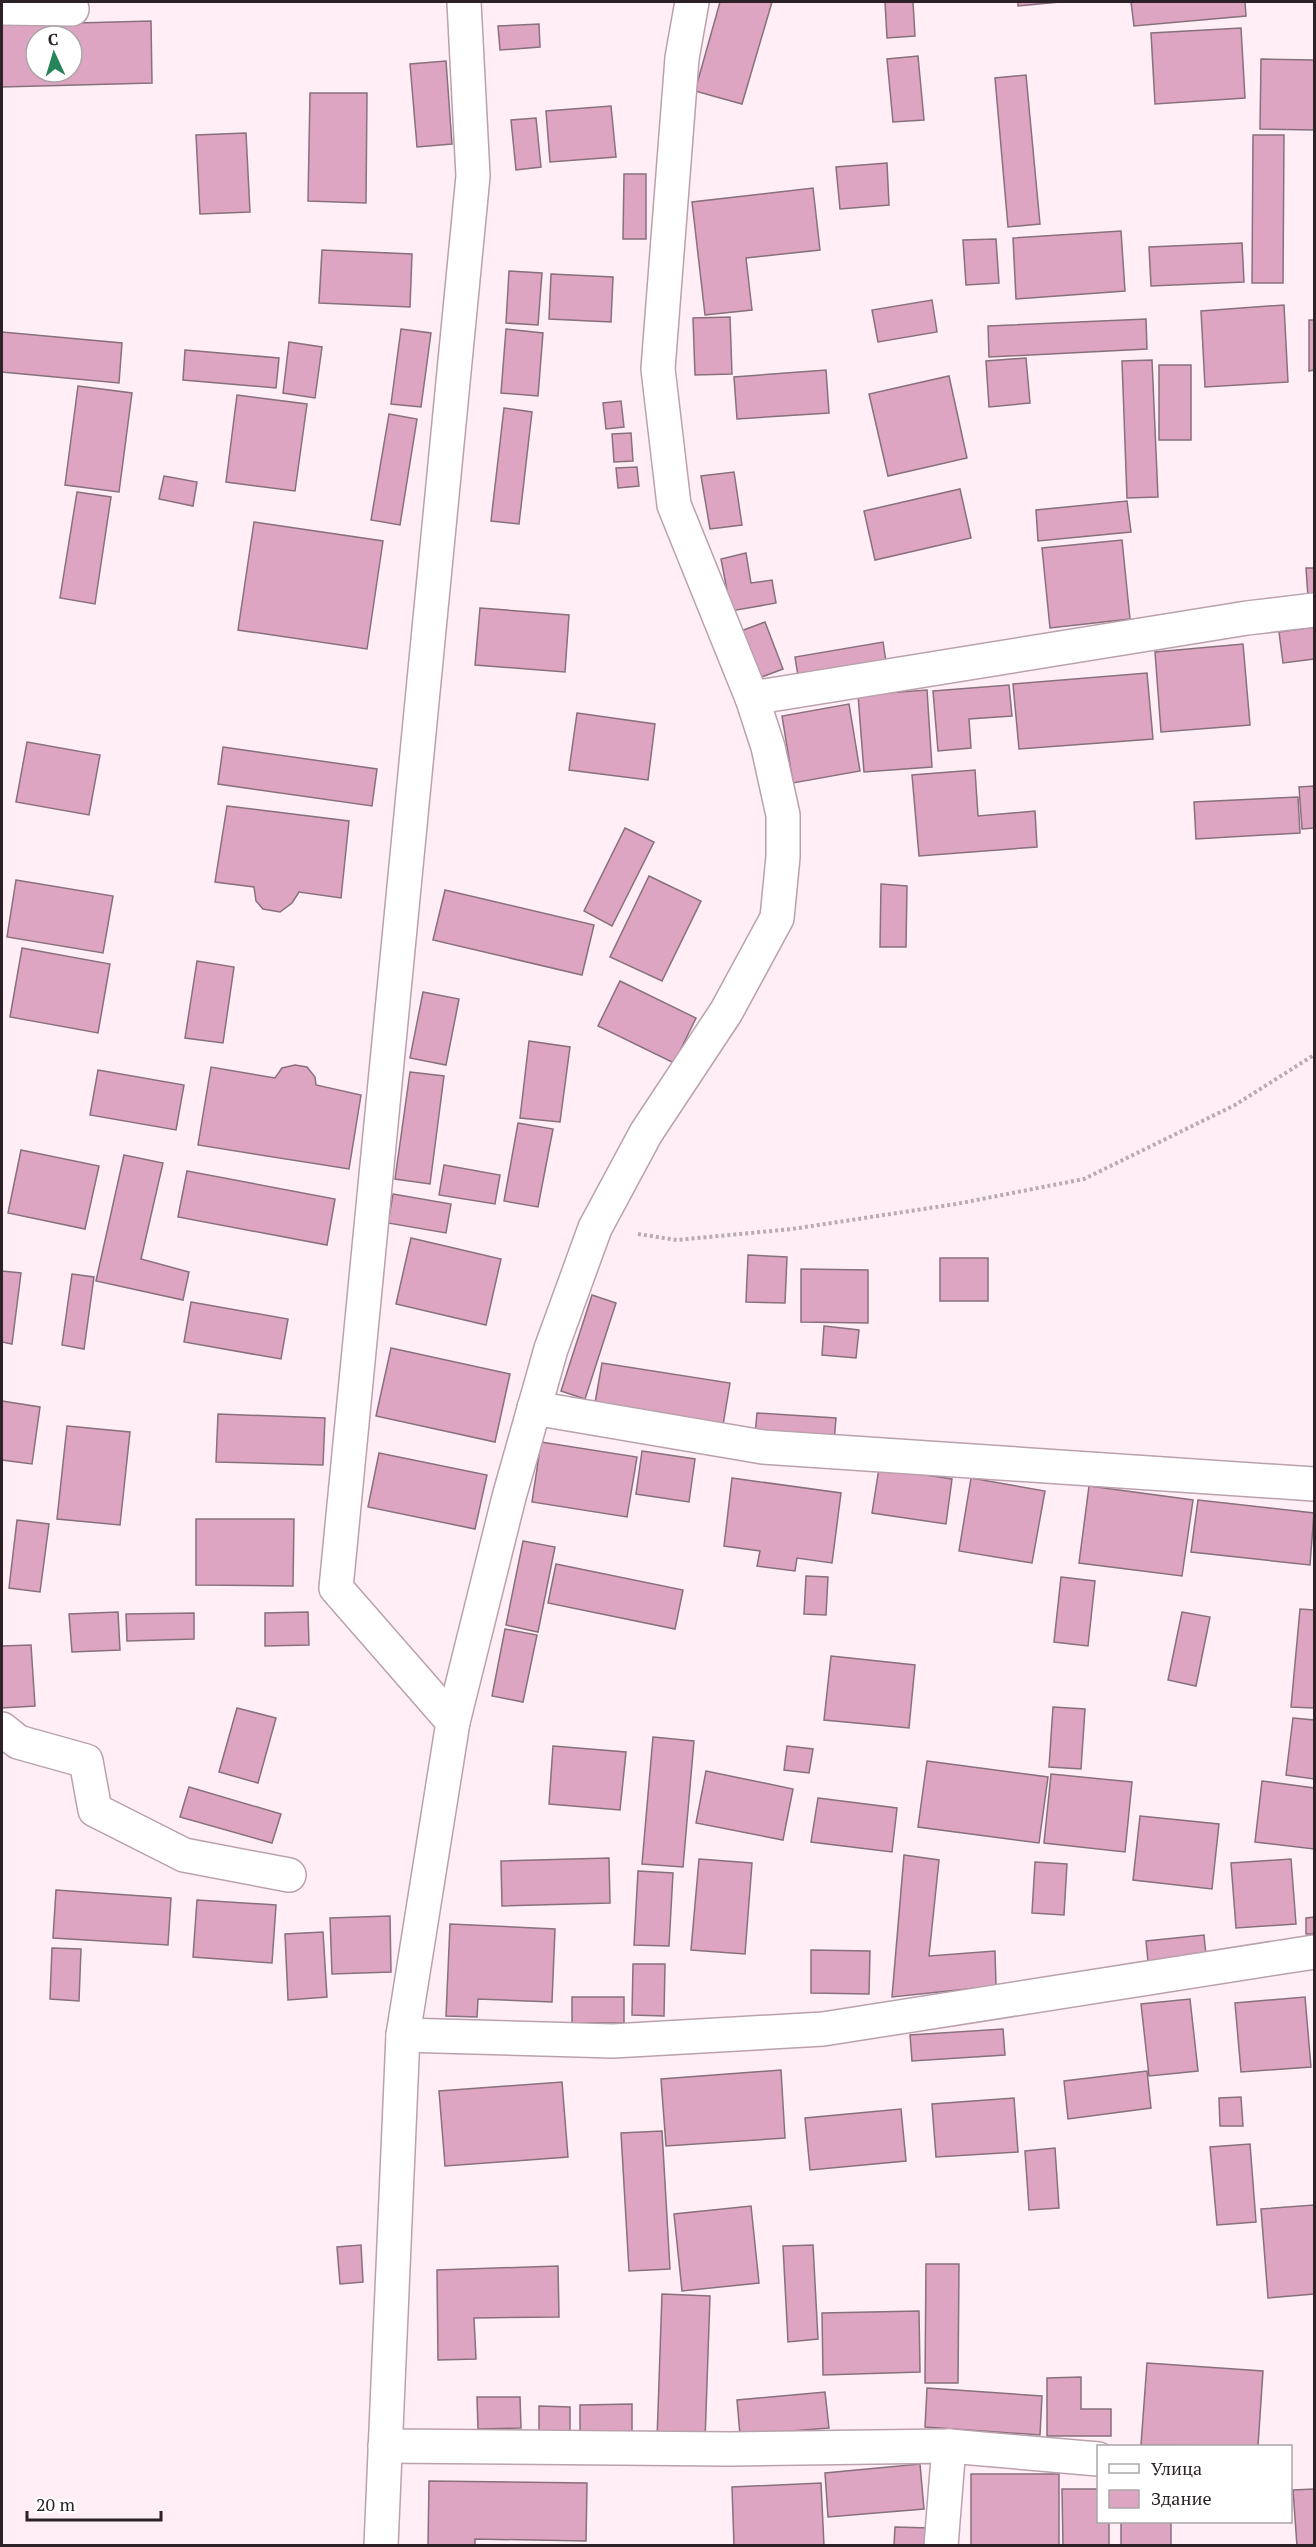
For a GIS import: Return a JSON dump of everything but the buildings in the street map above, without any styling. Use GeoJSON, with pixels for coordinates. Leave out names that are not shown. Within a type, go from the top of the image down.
{"type":"FeatureCollection","features":[{"type":"Feature","properties":{"kind":"street"},"geometry":{"type":"LineString","coordinates":[[453,1722],[336,1588],[473,176],[464,2]]}},
{"type":"Feature","properties":{"kind":"street"},"geometry":{"type":"LineString","coordinates":[[381,2546],[403,2035],[453,1722],[508,1497],[551,1348],[595,1228],[646,1133],[726,1012],[777,918],[783,857],[783,815],[768,747],[752,698],[674,506],[658,369],[682,58],[692,2]]}},
{"type":"Feature","properties":{"kind":"street"},"geometry":{"type":"LineString","coordinates":[[2,8],[72,9]]}},
{"type":"Feature","properties":{"kind":"street"},"geometry":{"type":"LineString","coordinates":[[752,698],[1247,618],[1314,610]]}},
{"type":"Feature","properties":{"kind":"street"},"geometry":{"type":"LineString","coordinates":[[534,1408],[763,1446],[1314,1484]]}},
{"type":"Feature","properties":{"kind":"street"},"geometry":{"type":"LineString","coordinates":[[2,1729],[18,1742],[86,1761],[95,1810],[184,1855],[289,1875]]}},
{"type":"Feature","properties":{"kind":"street"},"geometry":{"type":"LineString","coordinates":[[403,2035],[613,2041],[823,2029],[1314,1952]]}},
{"type":"Feature","properties":{"kind":"street"},"geometry":{"type":"LineString","coordinates":[[385,2446],[729,2449],[949,2446],[1097,2458]]}},
{"type":"Feature","properties":{"kind":"street"},"geometry":{"type":"LineString","coordinates":[[941,2546],[949,2446]]}},
{"type":"Feature","properties":{"kind":"path"},"geometry":{"type":"LineString","coordinates":[[595,1228],[677,1240],[792,1229],[956,1204],[1084,1179],[1235,1105],[1314,1055]]}}]}
